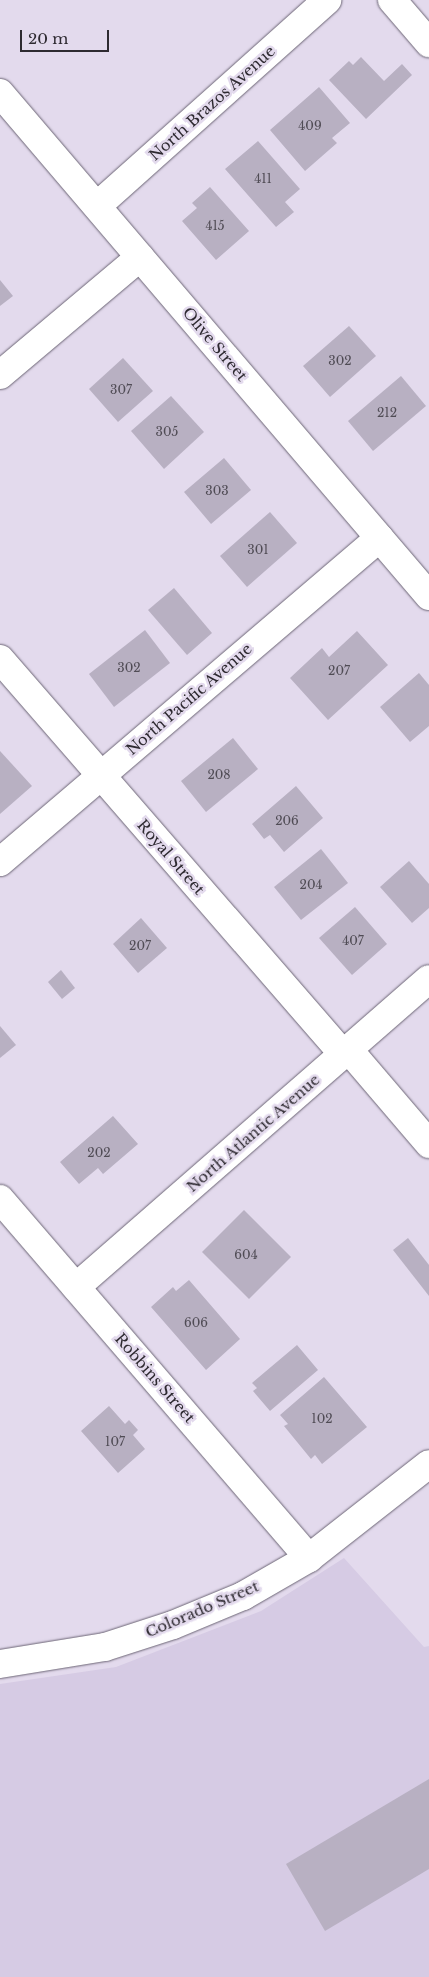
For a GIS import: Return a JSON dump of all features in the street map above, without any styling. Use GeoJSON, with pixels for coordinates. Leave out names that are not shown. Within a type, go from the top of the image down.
{"type":"FeatureCollection","features":[{"type":"Feature","properties":{"kind":"street","name":"North Brazos Avenue"},"geometry":{"type":"LineString","coordinates":[[97,206],[327,0]]}},
{"type":"Feature","properties":{"kind":"street"},"geometry":{"type":"LineString","coordinates":[[392,0],[429,43]]}},
{"type":"Feature","properties":{"kind":"street","name":"Olive Street"},"geometry":{"type":"LineString","coordinates":[[0,93],[429,596]]}},
{"type":"Feature","properties":{"kind":"street"},"geometry":{"type":"LineString","coordinates":[[0,376],[140,257]]}},
{"type":"Feature","properties":{"kind":"street","name":"North Pacific Avenue"},"geometry":{"type":"LineString","coordinates":[[0,862],[380,538]]}},
{"type":"Feature","properties":{"kind":"street","name":"Royal Street"},"geometry":{"type":"LineString","coordinates":[[0,659],[100,776],[429,1144]]}},
{"type":"Feature","properties":{"kind":"street","name":"North Atlantic Avenue"},"geometry":{"type":"LineString","coordinates":[[76,1287],[429,979]]}},
{"type":"Feature","properties":{"kind":"street","name":"Robbins Street"},"geometry":{"type":"LineString","coordinates":[[0,1199],[309,1558]]}},
{"type":"Feature","properties":{"kind":"street","name":"Colorado Street"},"geometry":{"type":"LineString","coordinates":[[0,1664],[105,1647],[173,1625],[243,1596],[309,1558],[429,1464]]}},
{"type":"Feature","properties":{"kind":"shaded area"},"geometry":{"type":"Polygon","coordinates":[[[344,1558],[424,1647],[429,1646],[429,1977],[0,1977],[0,1684],[116,1667],[261,1611],[344,1558]]]}},
{"type":"Feature","properties":{"kind":"building"},"geometry":{"type":"Polygon","coordinates":[[[361,57],[384,81],[402,64],[412,75],[366,119],[329,80],[349,61],[353,65],[361,57]]]}},
{"type":"Feature","properties":{"kind":"building"},"geometry":{"type":"Polygon","coordinates":[[[319,87],[350,123],[332,138],[337,143],[305,171],[270,130],[319,87]]]}},
{"type":"Feature","properties":{"kind":"building"},"geometry":{"type":"Polygon","coordinates":[[[258,141],[300,189],[285,202],[294,212],[276,227],[225,169],[258,141]]]}},
{"type":"Feature","properties":{"kind":"building"},"geometry":{"type":"Polygon","coordinates":[[[210,187],[249,231],[216,260],[182,221],[197,208],[192,203],[210,187]]]}},
{"type":"Feature","properties":{"kind":"building"},"geometry":{"type":"Polygon","coordinates":[[[0,280],[13,296],[0,306],[0,280]]]}},
{"type":"Feature","properties":{"kind":"building"},"geometry":{"type":"Polygon","coordinates":[[[349,326],[376,356],[330,397],[303,366],[349,326]]]}},
{"type":"Feature","properties":{"kind":"building"},"geometry":{"type":"Polygon","coordinates":[[[123,358],[153,391],[118,422],[89,389],[123,358]]]}},
{"type":"Feature","properties":{"kind":"building"},"geometry":{"type":"Polygon","coordinates":[[[401,376],[426,406],[373,451],[348,421],[401,376]]]}},
{"type":"Feature","properties":{"kind":"building"},"geometry":{"type":"Polygon","coordinates":[[[171,396],[204,432],[164,469],[131,431],[171,396]]]}},
{"type":"Feature","properties":{"kind":"building"},"geometry":{"type":"Polygon","coordinates":[[[224,458],[251,490],[211,524],[184,492],[224,458]]]}},
{"type":"Feature","properties":{"kind":"building"},"geometry":{"type":"Polygon","coordinates":[[[270,512],[297,543],[247,587],[220,556],[270,512]]]}},
{"type":"Feature","properties":{"kind":"building"},"geometry":{"type":"Polygon","coordinates":[[[174,588],[212,633],[187,655],[148,610],[174,588]]]}},
{"type":"Feature","properties":{"kind":"building"},"geometry":{"type":"Polygon","coordinates":[[[145,630],[170,663],[114,707],[89,674],[145,630]]]}},
{"type":"Feature","properties":{"kind":"building"},"geometry":{"type":"Polygon","coordinates":[[[357,631],[388,665],[328,720],[290,678],[322,648],[329,657],[357,631]]]}},
{"type":"Feature","properties":{"kind":"building"},"geometry":{"type":"Polygon","coordinates":[[[419,673],[429,685],[429,726],[410,742],[380,707],[419,673]]]}},
{"type":"Feature","properties":{"kind":"building"},"geometry":{"type":"Polygon","coordinates":[[[233,738],[258,769],[206,812],[181,781],[233,738]]]}},
{"type":"Feature","properties":{"kind":"building"},"geometry":{"type":"Polygon","coordinates":[[[0,751],[32,786],[0,814],[0,751]]]}},
{"type":"Feature","properties":{"kind":"building"},"geometry":{"type":"Polygon","coordinates":[[[296,786],[323,818],[284,852],[270,835],[264,839],[252,824],[296,786]]]}},
{"type":"Feature","properties":{"kind":"building"},"geometry":{"type":"Polygon","coordinates":[[[321,849],[348,883],[301,920],[274,887],[321,849]]]}},
{"type":"Feature","properties":{"kind":"building"},"geometry":{"type":"Polygon","coordinates":[[[409,861],[429,884],[429,908],[412,923],[380,887],[409,861]]]}},
{"type":"Feature","properties":{"kind":"building"},"geometry":{"type":"Polygon","coordinates":[[[355,907],[387,944],[352,975],[319,938],[355,907]]]}},
{"type":"Feature","properties":{"kind":"building"},"geometry":{"type":"Polygon","coordinates":[[[141,918],[167,948],[138,973],[113,944],[141,918]]]}},
{"type":"Feature","properties":{"kind":"building"},"geometry":{"type":"Polygon","coordinates":[[[61,970],[75,988],[62,999],[48,982],[61,970]]]}},
{"type":"Feature","properties":{"kind":"building"},"geometry":{"type":"Polygon","coordinates":[[[0,1026],[16,1045],[0,1058],[0,1026]]]}},
{"type":"Feature","properties":{"kind":"building"},"geometry":{"type":"Polygon","coordinates":[[[113,1116],[138,1144],[103,1174],[98,1168],[79,1184],[60,1162],[113,1116]]]}},
{"type":"Feature","properties":{"kind":"building"},"geometry":{"type":"Polygon","coordinates":[[[244,1210],[291,1257],[249,1299],[202,1252],[244,1210]]]}},
{"type":"Feature","properties":{"kind":"building"},"geometry":{"type":"Polygon","coordinates":[[[408,1238],[429,1265],[429,1296],[393,1250],[408,1238]]]}},
{"type":"Feature","properties":{"kind":"building"},"geometry":{"type":"Polygon","coordinates":[[[189,1280],[240,1339],[206,1370],[151,1307],[173,1287],[176,1291],[189,1280]]]}},
{"type":"Feature","properties":{"kind":"building"},"geometry":{"type":"Polygon","coordinates":[[[297,1345],[318,1370],[270,1411],[253,1391],[257,1388],[252,1383],[297,1345]]]}},
{"type":"Feature","properties":{"kind":"building"},"geometry":{"type":"Polygon","coordinates":[[[324,1377],[367,1427],[322,1464],[315,1455],[311,1459],[284,1426],[288,1424],[280,1415],[324,1377]]]}},
{"type":"Feature","properties":{"kind":"building"},"geometry":{"type":"Polygon","coordinates":[[[109,1406],[125,1424],[129,1420],[138,1430],[133,1435],[145,1449],[118,1473],[81,1431],[109,1406]]]}},
{"type":"Feature","properties":{"kind":"building"},"geometry":{"type":"Polygon","coordinates":[[[429,1779],[429,1869],[325,1931],[286,1864],[429,1779]]]}}]}
